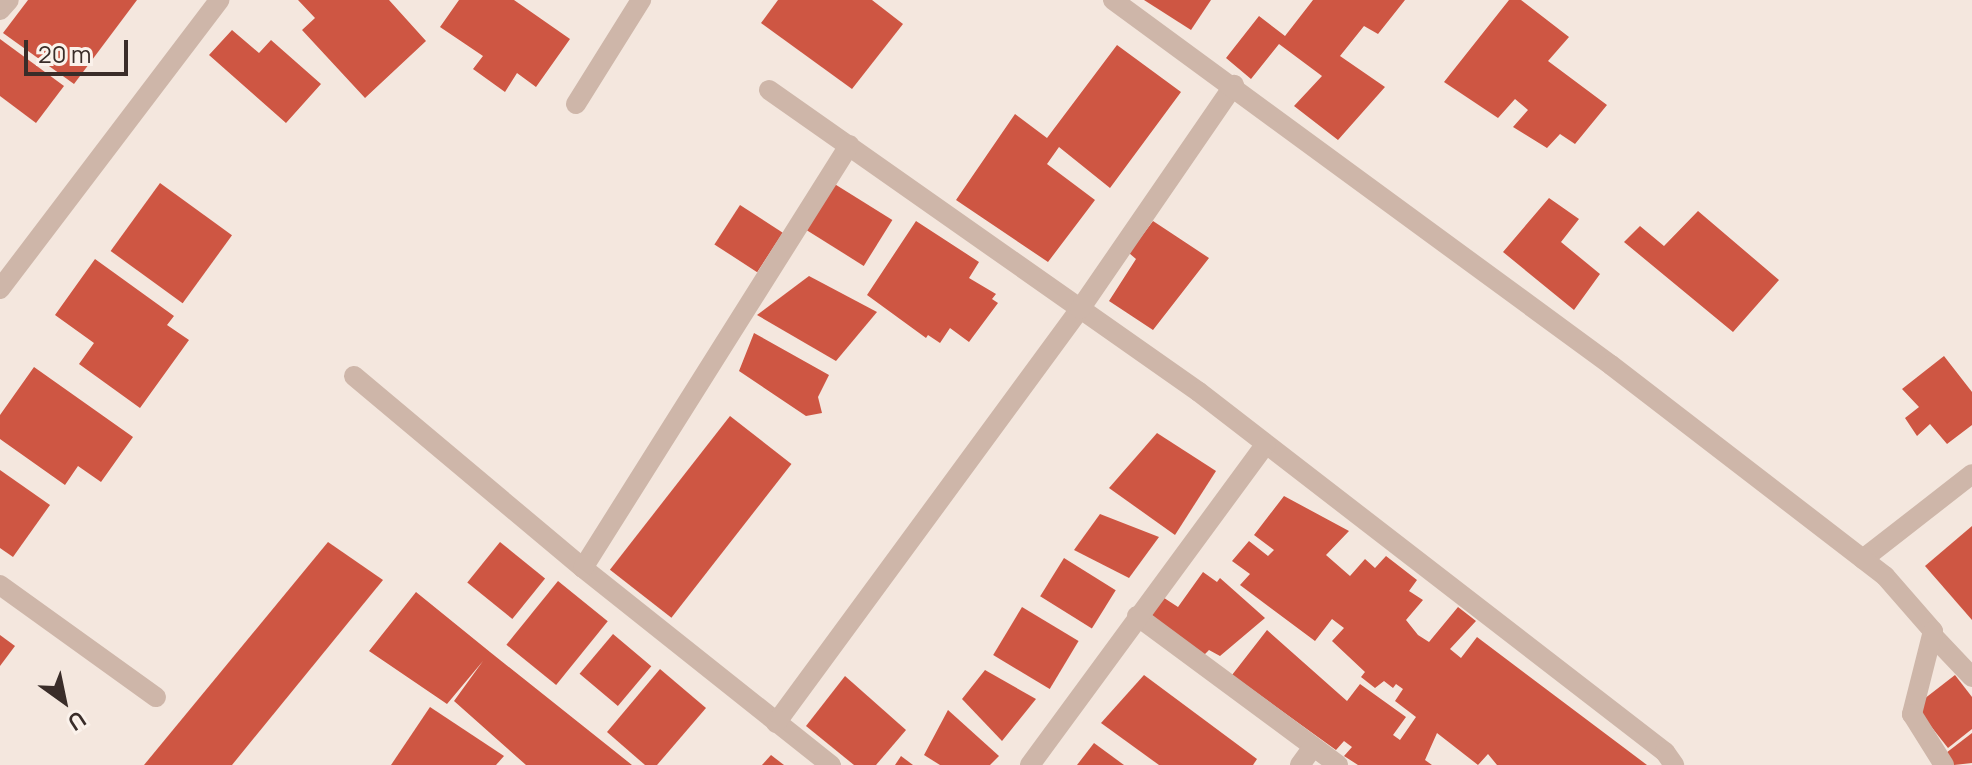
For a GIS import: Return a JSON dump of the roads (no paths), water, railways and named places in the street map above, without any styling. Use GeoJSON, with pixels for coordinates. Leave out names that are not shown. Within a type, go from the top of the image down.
{"type":"FeatureCollection","features":[{"type":"Feature","properties":{"kind":"street"},"geometry":{"type":"LineString","coordinates":[[0,10],[9,0]]}},
{"type":"Feature","properties":{"kind":"street"},"geometry":{"type":"LineString","coordinates":[[0,289],[219,0]]}},
{"type":"Feature","properties":{"kind":"street"},"geometry":{"type":"LineString","coordinates":[[576,104],[641,0]]}},
{"type":"Feature","properties":{"kind":"street"},"geometry":{"type":"LineString","coordinates":[[1113,0],[1234,85],[1863,559],[1912,602],[1934,637],[1972,677]]}},
{"type":"Feature","properties":{"kind":"street"},"geometry":{"type":"LineString","coordinates":[[776,723],[1080,309],[1234,85]]}},
{"type":"Feature","properties":{"kind":"street"},"geometry":{"type":"LineString","coordinates":[[769,90],[1266,444],[1669,756],[1674,765]]}},
{"type":"Feature","properties":{"kind":"street"},"geometry":{"type":"LineString","coordinates":[[583,568],[849,145]]}},
{"type":"Feature","properties":{"kind":"street"},"geometry":{"type":"LineString","coordinates":[[354,376],[583,568],[831,765]]}},
{"type":"Feature","properties":{"kind":"street"},"geometry":{"type":"LineString","coordinates":[[1030,765],[1266,444]]}},
{"type":"Feature","properties":{"kind":"street"},"geometry":{"type":"LineString","coordinates":[[1863,559],[1972,474]]}},
{"type":"Feature","properties":{"kind":"street"},"geometry":{"type":"LineString","coordinates":[[0,585],[156,697]]}},
{"type":"Feature","properties":{"kind":"street"},"geometry":{"type":"LineString","coordinates":[[1137,616],[1338,765]]}},
{"type":"Feature","properties":{"kind":"street"},"geometry":{"type":"LineString","coordinates":[[1934,637],[1912,714],[1944,765]]}},
{"type":"Feature","properties":{"kind":"street"},"geometry":{"type":"LineString","coordinates":[[1300,765],[1313,747]]}}]}
